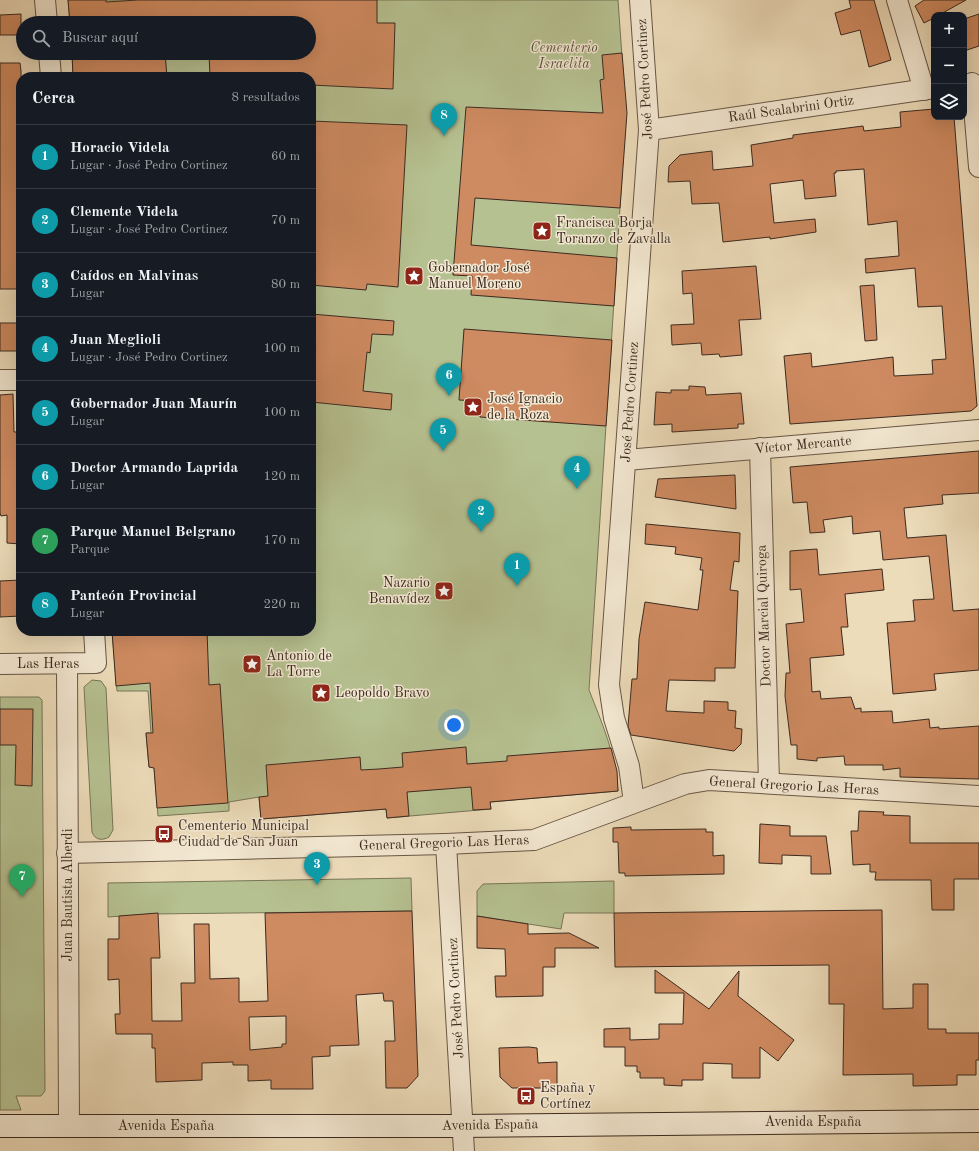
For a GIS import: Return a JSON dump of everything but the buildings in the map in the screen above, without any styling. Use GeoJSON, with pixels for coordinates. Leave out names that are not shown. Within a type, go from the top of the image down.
{"type":"FeatureCollection","features":[{"type":"Feature","properties":{"kind":"main road","name":"Avenida España"},"geometry":{"type":"LineString","coordinates":[[0,1126],[462,1126],[979,1121]]}},
{"type":"Feature","properties":{"kind":"street"},"geometry":{"type":"LineString","coordinates":[[45,0],[46,16]]}},
{"type":"Feature","properties":{"kind":"street","name":"José Pedro Cortinez"},"geometry":{"type":"LineString","coordinates":[[634,802],[629,766],[614,718],[610,685],[649,130],[640,0]]}},
{"type":"Feature","properties":{"kind":"street"},"geometry":{"type":"LineString","coordinates":[[897,0],[929,89]]}},
{"type":"Feature","properties":{"kind":"street"},"geometry":{"type":"LineString","coordinates":[[50,60],[51,72]]}},
{"type":"Feature","properties":{"kind":"street"},"geometry":{"type":"LineString","coordinates":[[972,83],[979,168]]}},
{"type":"Feature","properties":{"kind":"street","name":"Raúl Scalabrini Ortiz"},"geometry":{"type":"LineString","coordinates":[[649,130],[929,89]]}},
{"type":"Feature","properties":{"kind":"street"},"geometry":{"type":"LineString","coordinates":[[0,380],[16,380]]}},
{"type":"Feature","properties":{"kind":"street","name":"Víctor Mercante"},"geometry":{"type":"LineString","coordinates":[[626,460],[979,430]]}},
{"type":"Feature","properties":{"kind":"street","name":"Doctor Marcial Quiroga"},"geometry":{"type":"LineString","coordinates":[[760,448],[769,783]]}},
{"type":"Feature","properties":{"kind":"street","name":"Las Heras"},"geometry":{"type":"LineString","coordinates":[[0,664],[96,664],[94,636]]}},
{"type":"Feature","properties":{"kind":"street","name":"Juan Bautista Alberdi"},"geometry":{"type":"LineString","coordinates":[[67,664],[68,1126]]}},
{"type":"Feature","properties":{"kind":"street","name":"General Gregorio Las Heras"},"geometry":{"type":"LineString","coordinates":[[67,853],[446,844],[534,840],[685,784],[709,780],[979,796]]}},
{"type":"Feature","properties":{"kind":"street","name":"José Pedro Cortinez"},"geometry":{"type":"LineString","coordinates":[[446,844],[464,1151]]}},
{"type":"Feature","properties":{"kind":"green space","name":"Cementerio Israelita"},"geometry":{"type":"Polygon","coordinates":[[[68,0],[618,0],[626,114],[589,690],[611,752],[617,778],[618,791],[490,802],[491,809],[387,818],[386,809],[261,819],[259,797],[229,802],[229,811],[158,816],[154,767],[149,767],[146,733],[151,733],[148,691],[117,691],[112,636],[316,636],[316,72],[73,72],[72,60],[316,60],[316,16],[69,16],[68,0]]]}},
{"type":"Feature","properties":{"kind":"green space"},"geometry":{"type":"Polygon","coordinates":[[[92,680],[101,681],[106,688],[113,830],[109,837],[104,839],[95,837],[92,832],[84,687],[92,680]]]}},
{"type":"Feature","properties":{"kind":"green space"},"geometry":{"type":"Polygon","coordinates":[[[0,697],[39,697],[42,700],[45,1091],[41,1096],[16,1096],[21,1110],[0,1110],[0,697]]]}},
{"type":"Feature","properties":{"kind":"green space"},"geometry":{"type":"Polygon","coordinates":[[[411,878],[412,911],[151,914],[108,917],[108,883],[411,878]]]}},
{"type":"Feature","properties":{"kind":"green space"},"geometry":{"type":"Polygon","coordinates":[[[614,881],[614,913],[564,913],[561,929],[477,916],[477,891],[483,884],[614,881]]]}},
{"type":"Feature","properties":{"kind":"place","name":"Panteón Provincial"},"geometry":{"type":"Point","coordinates":[444,136]}},
{"type":"Feature","properties":{"kind":"place","name":"Francisca Borja Toranzo de Zavalla"},"geometry":{"type":"Point","coordinates":[542,231]}},
{"type":"Feature","properties":{"kind":"place","name":"Gobernador José Manuel Moreno"},"geometry":{"type":"Point","coordinates":[414,276]}},
{"type":"Feature","properties":{"kind":"place","name":"Doctor Armando Laprida"},"geometry":{"type":"Point","coordinates":[449,396]}},
{"type":"Feature","properties":{"kind":"place","name":"José Ignacio de la Roza"},"geometry":{"type":"Point","coordinates":[473,407]}},
{"type":"Feature","properties":{"kind":"place","name":"Gobernador Juan Maurín"},"geometry":{"type":"Point","coordinates":[443,451]}},
{"type":"Feature","properties":{"kind":"place","name":"Juan Meglioli"},"geometry":{"type":"Point","coordinates":[577,489]}},
{"type":"Feature","properties":{"kind":"place","name":"Clemente Videla"},"geometry":{"type":"Point","coordinates":[481,532]}},
{"type":"Feature","properties":{"kind":"place","name":"Horacio Videla"},"geometry":{"type":"Point","coordinates":[517,586]}},
{"type":"Feature","properties":{"kind":"place","name":"Nazario Benavídez"},"geometry":{"type":"Point","coordinates":[444,591]}},
{"type":"Feature","properties":{"kind":"place","name":"Antonio de La Torre"},"geometry":{"type":"Point","coordinates":[252,664]}},
{"type":"Feature","properties":{"kind":"place","name":"Leopoldo Bravo"},"geometry":{"type":"Point","coordinates":[321,693]}},
{"type":"Feature","properties":{"kind":"place","name":"Cementerio Municipal Ciudad de San Juan"},"geometry":{"type":"Point","coordinates":[164,834]}},
{"type":"Feature","properties":{"kind":"place","name":"Caídos en Malvinas"},"geometry":{"type":"Point","coordinates":[317,885]}},
{"type":"Feature","properties":{"kind":"place","name":"Parque Manuel Belgrano"},"geometry":{"type":"Point","coordinates":[22,897]}},
{"type":"Feature","properties":{"kind":"place","name":"España y Cortínez"},"geometry":{"type":"Point","coordinates":[526,1096]}}]}
